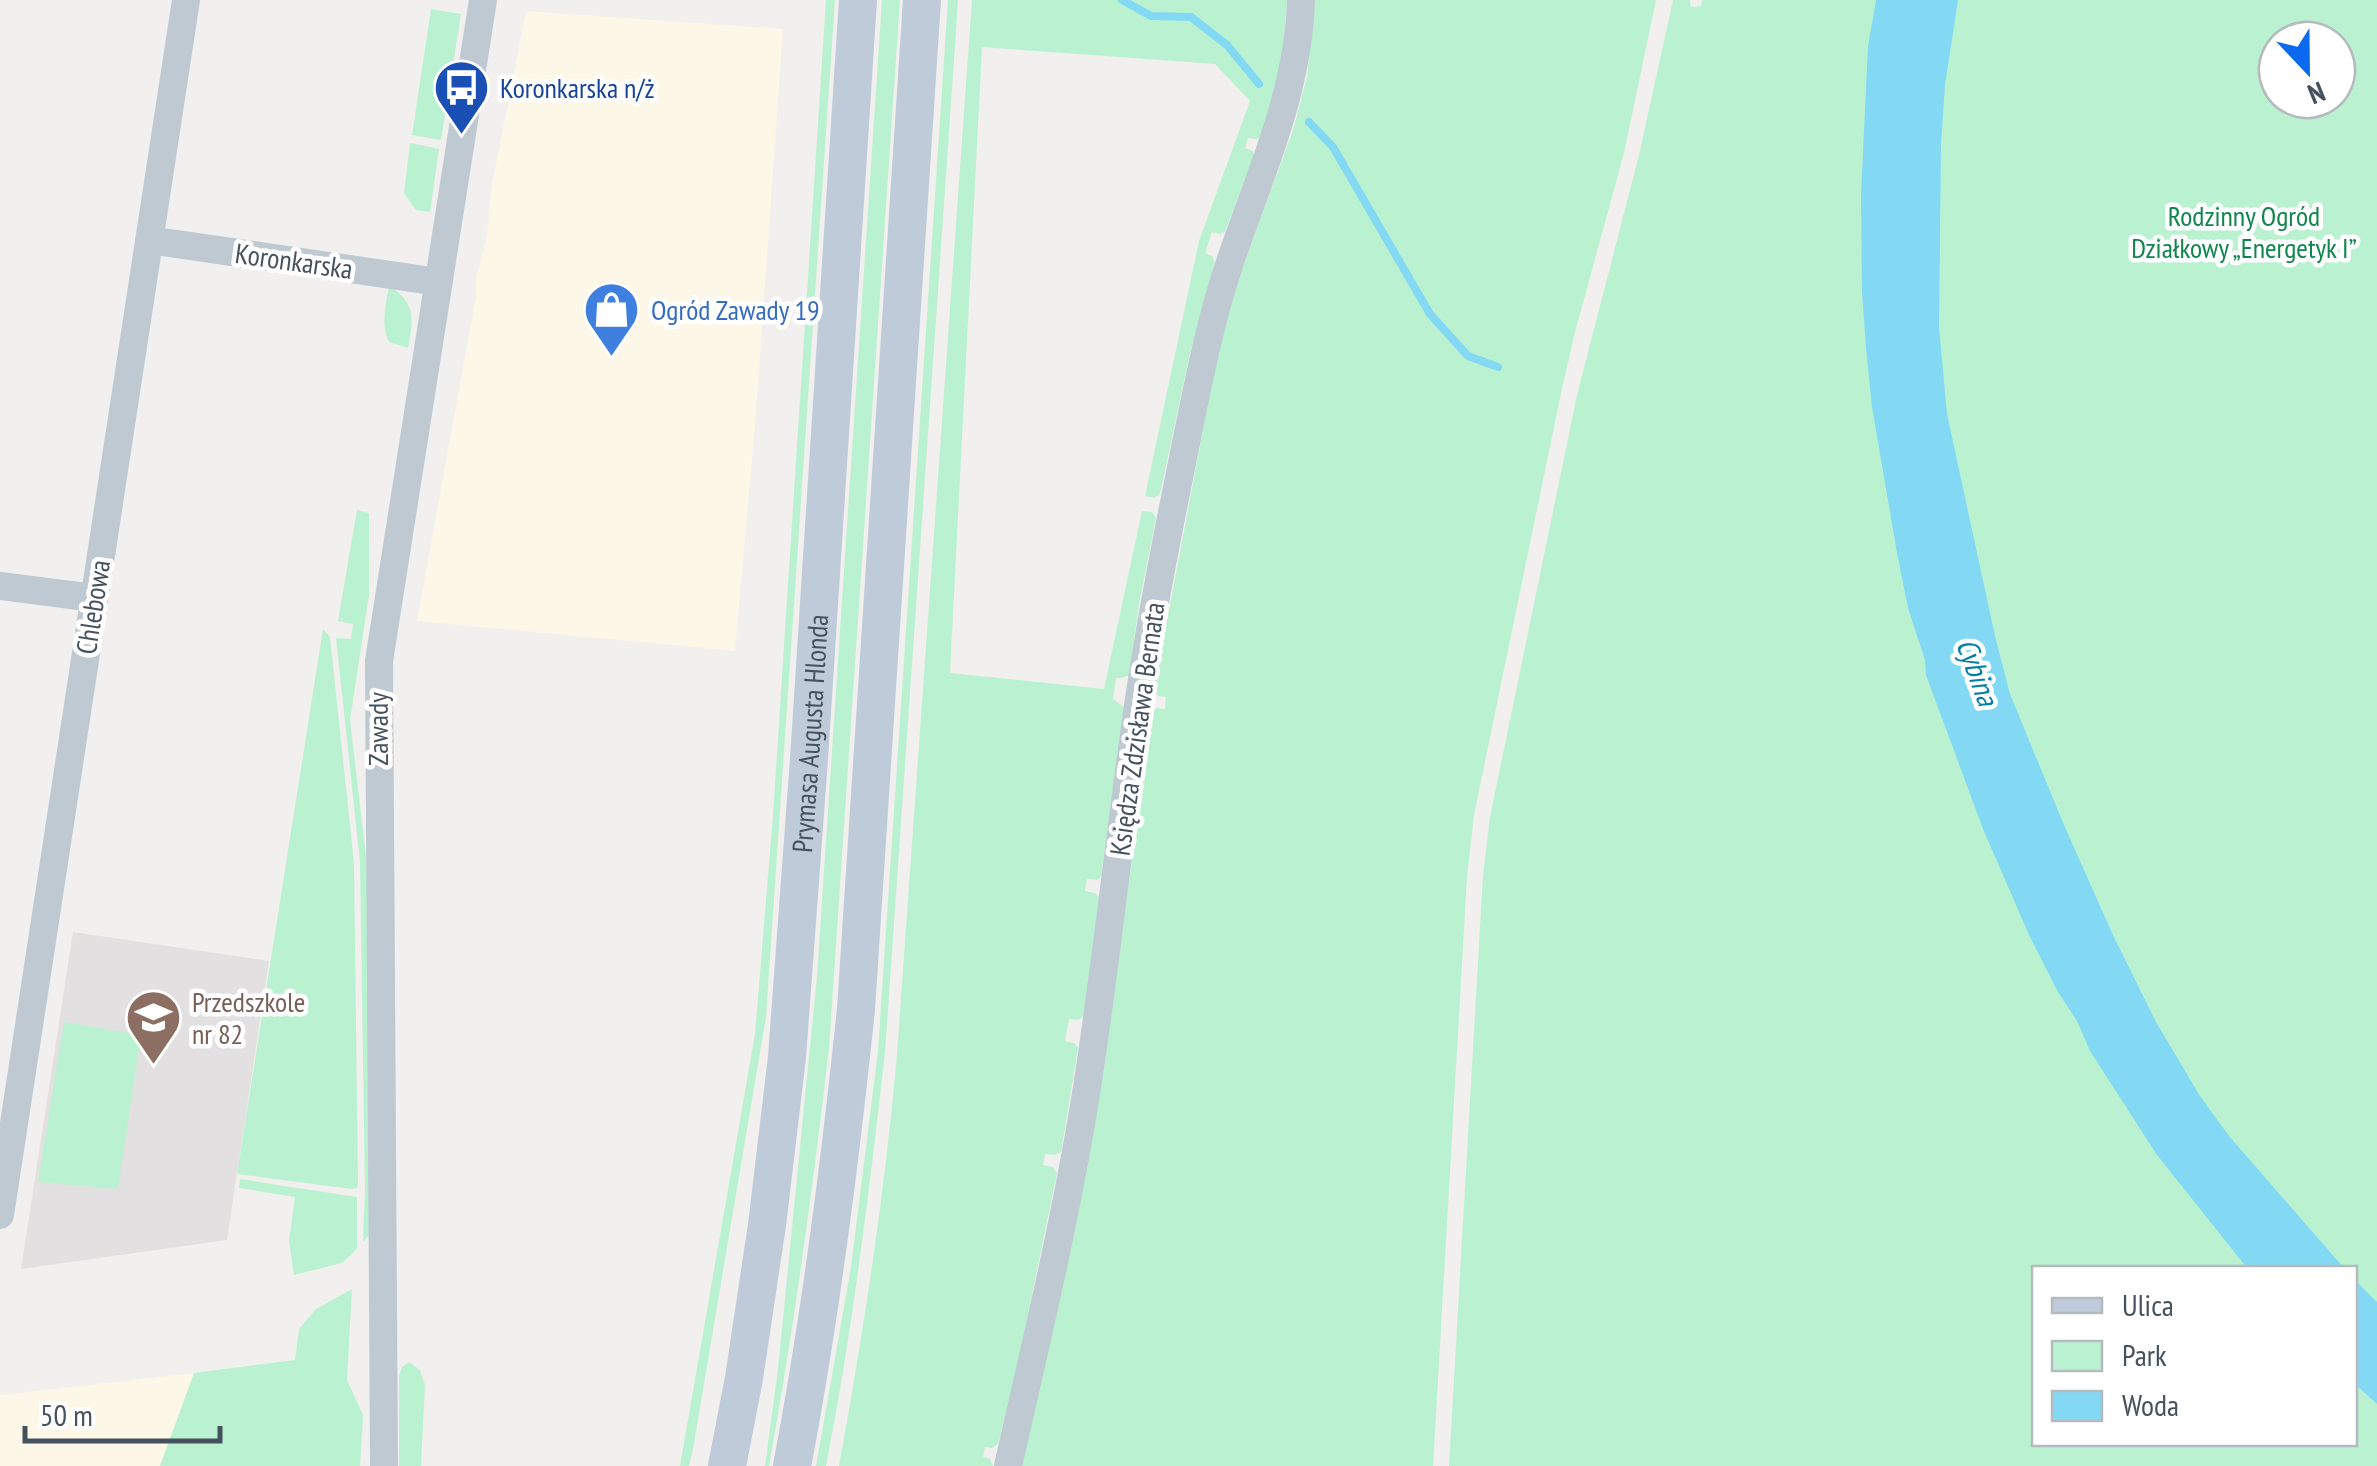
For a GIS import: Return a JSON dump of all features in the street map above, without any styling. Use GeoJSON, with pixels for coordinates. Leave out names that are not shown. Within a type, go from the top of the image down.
{"type":"FeatureCollection","features":[{"type":"Feature","properties":{"kind":"main road","name":"Prymasa Augusta Hlonda"},"geometry":{"type":"LineString","coordinates":[[727,1466],[772,1188],[787,1056],[858,0]]}},
{"type":"Feature","properties":{"kind":"main road"},"geometry":{"type":"LineString","coordinates":[[792,1466],[822,1296],[856,1009],[922,0]]}},
{"type":"Feature","properties":{"kind":"street","name":"Chlebowa"},"geometry":{"type":"LineString","coordinates":[[0,1215],[186,0]]}},
{"type":"Feature","properties":{"kind":"street","name":"Zawady"},"geometry":{"type":"LineString","coordinates":[[384,1466],[379,661],[483,0]]}},
{"type":"Feature","properties":{"kind":"street","name":"Księdza Zdzisława Bernata"},"geometry":{"type":"LineString","coordinates":[[1008,1466],[1085,1099],[1138,703],[1187,438],[1221,292],[1286,104],[1301,0]]}},
{"type":"Feature","properties":{"kind":"street","name":"Koronkarska"},"geometry":{"type":"LineString","coordinates":[[150,240],[438,282]]}},
{"type":"Feature","properties":{"kind":"street"},"geometry":{"type":"LineString","coordinates":[[0,586],[94,598]]}},
{"type":"Feature","properties":{"kind":"shaded area","name":"Ogród Zawady 19"},"geometry":{"type":"Polygon","coordinates":[[[526,11],[783,29],[735,651],[417,621],[526,11]]]}},
{"type":"Feature","properties":{"kind":"shaded area","name":"Przedszkole nr 82"},"geometry":{"type":"Polygon","coordinates":[[[73,932],[269,961],[227,1240],[21,1269],[73,932]]]}},
{"type":"Feature","properties":{"kind":"shaded area"},"geometry":{"type":"Polygon","coordinates":[[[194,1373],[160,1466],[0,1466],[0,1395],[194,1373]]]}},
{"type":"Feature","properties":{"kind":"green space"},"geometry":{"type":"Polygon","coordinates":[[[826,0],[835,0],[766,1017],[693,1449],[689,1466],[680,1466],[755,1034],[826,0]]]}},
{"type":"Feature","properties":{"kind":"green space"},"geometry":{"type":"Polygon","coordinates":[[[882,0],[900,0],[829,1048],[795,1310],[769,1466],[765,1466],[817,976],[882,0]]]}},
{"type":"Feature","properties":{"kind":"green space"},"geometry":{"type":"Polygon","coordinates":[[[948,0],[958,0],[885,1053],[844,1363],[826,1466],[816,1466],[851,1267],[878,1051],[948,0]]]}},
{"type":"Feature","properties":{"kind":"green space"},"geometry":{"type":"Polygon","coordinates":[[[972,0],[1287,0],[1282,63],[1262,136],[1248,138],[1245,148],[1253,151],[1254,156],[1225,232],[1212,232],[1205,253],[1215,262],[1190,353],[1160,494],[1154,498],[1145,496],[1199,241],[1250,101],[1215,64],[982,47],[950,673],[1104,689],[1142,511],[1152,512],[1156,518],[1129,675],[1116,678],[1113,699],[1124,707],[1101,877],[1087,879],[1085,891],[1099,897],[1084,1016],[1069,1019],[1065,1041],[1078,1048],[1061,1152],[1045,1154],[1043,1165],[1053,1167],[1057,1173],[998,1444],[985,1447],[983,1457],[990,1459],[993,1466],[839,1466],[873,1260],[897,1054],[972,0]]]}},
{"type":"Feature","properties":{"kind":"green space"},"geometry":{"type":"Polygon","coordinates":[[[1315,0],[1656,0],[1624,153],[1561,393],[1474,815],[1467,877],[1433,1466],[1022,1466],[1075,1229],[1104,1069],[1152,711],[1165,709],[1166,697],[1158,696],[1154,690],[1215,366],[1235,289],[1293,130],[1307,77],[1315,0]]]}},
{"type":"Feature","properties":{"kind":"green space"},"geometry":{"type":"Polygon","coordinates":[[[1673,0],[1690,0],[1691,7],[1701,6],[1702,0],[1889,0],[1892,452],[2262,1266],[2032,1266],[2032,1446],[2357,1446],[2357,1364],[2377,1394],[2377,1466],[1449,1466],[1483,875],[1490,817],[1577,395],[1639,155],[1673,0]]]}},
{"type":"Feature","properties":{"kind":"green space","name":"Rodzinny Ogród Działkowy „Energetyk I”"},"geometry":{"type":"Polygon","coordinates":[[[1902,0],[2377,0],[2377,1351],[2357,1337],[2357,1266],[2300,1266],[2070,942],[1892,233],[1902,0]]]}},
{"type":"Feature","properties":{"kind":"green space"},"geometry":{"type":"Polygon","coordinates":[[[431,9],[461,14],[441,140],[412,135],[431,9]]]}},
{"type":"Feature","properties":{"kind":"green space"},"geometry":{"type":"Polygon","coordinates":[[[410,143],[439,149],[430,212],[416,210],[404,193],[410,143]]]}},
{"type":"Feature","properties":{"kind":"green space"},"geometry":{"type":"Polygon","coordinates":[[[389,286],[409,306],[408,348],[389,342],[386,335],[384,314],[389,286]]]}},
{"type":"Feature","properties":{"kind":"green space"},"geometry":{"type":"Polygon","coordinates":[[[357,510],[369,513],[369,595],[350,720],[367,878],[371,1222],[363,1242],[360,862],[336,638],[351,639],[353,624],[338,621],[357,510]]]}},
{"type":"Feature","properties":{"kind":"green space"},"geometry":{"type":"Polygon","coordinates":[[[323,629],[330,637],[354,863],[358,1183],[352,1189],[237,1174],[323,629]]]}},
{"type":"Feature","properties":{"kind":"green space"},"geometry":{"type":"Polygon","coordinates":[[[64,1022],[141,1035],[118,1189],[38,1182],[64,1022]]]}},
{"type":"Feature","properties":{"kind":"green space"},"geometry":{"type":"Polygon","coordinates":[[[240,1179],[357,1197],[357,1249],[342,1263],[294,1275],[289,1241],[295,1197],[239,1188],[240,1179]]]}},
{"type":"Feature","properties":{"kind":"green space"},"geometry":{"type":"Polygon","coordinates":[[[352,1289],[347,1380],[363,1415],[360,1466],[160,1466],[194,1373],[295,1360],[299,1329],[316,1309],[352,1289]]]}},
{"type":"Feature","properties":{"kind":"green space"},"geometry":{"type":"Polygon","coordinates":[[[409,1362],[420,1370],[425,1385],[421,1466],[399,1466],[399,1376],[409,1362]]]}},
{"type":"Feature","properties":{"kind":"water","name":"Cybina"},"geometry":{"type":"Polygon","coordinates":[[[1876,0],[1958,0],[1941,144],[1939,327],[1947,414],[2010,694],[2064,825],[2156,1022],[2229,1136],[2342,1266],[2245,1266],[2157,1155],[2090,1051],[2029,935],[1983,829],[1926,675],[1908,608],[1872,407],[1862,292],[1861,195],[1868,46],[1876,0]]]}},
{"type":"Feature","properties":{"kind":"water"},"geometry":{"type":"Polygon","coordinates":[[[2357,1282],[2377,1302],[2377,1404],[2357,1386],[2357,1282]]]}},
{"type":"Feature","properties":{"kind":"waterway"},"geometry":{"type":"LineString","coordinates":[[1122,0],[1151,16],[1191,17],[1227,45],[1259,84]]}},
{"type":"Feature","properties":{"kind":"waterway"},"geometry":{"type":"LineString","coordinates":[[1309,122],[1333,147],[1430,314],[1468,356],[1498,367]]}},
{"type":"Feature","properties":{"kind":"place","name":"Koronkarska n/ż"},"geometry":{"type":"Point","coordinates":[461,137]}},
{"type":"Feature","properties":{"kind":"place","name":"Ogród Zawady 19"},"geometry":{"type":"Point","coordinates":[612,359]}},
{"type":"Feature","properties":{"kind":"place","name":"Przedszkole nr 82"},"geometry":{"type":"Point","coordinates":[153,1067]}}]}
